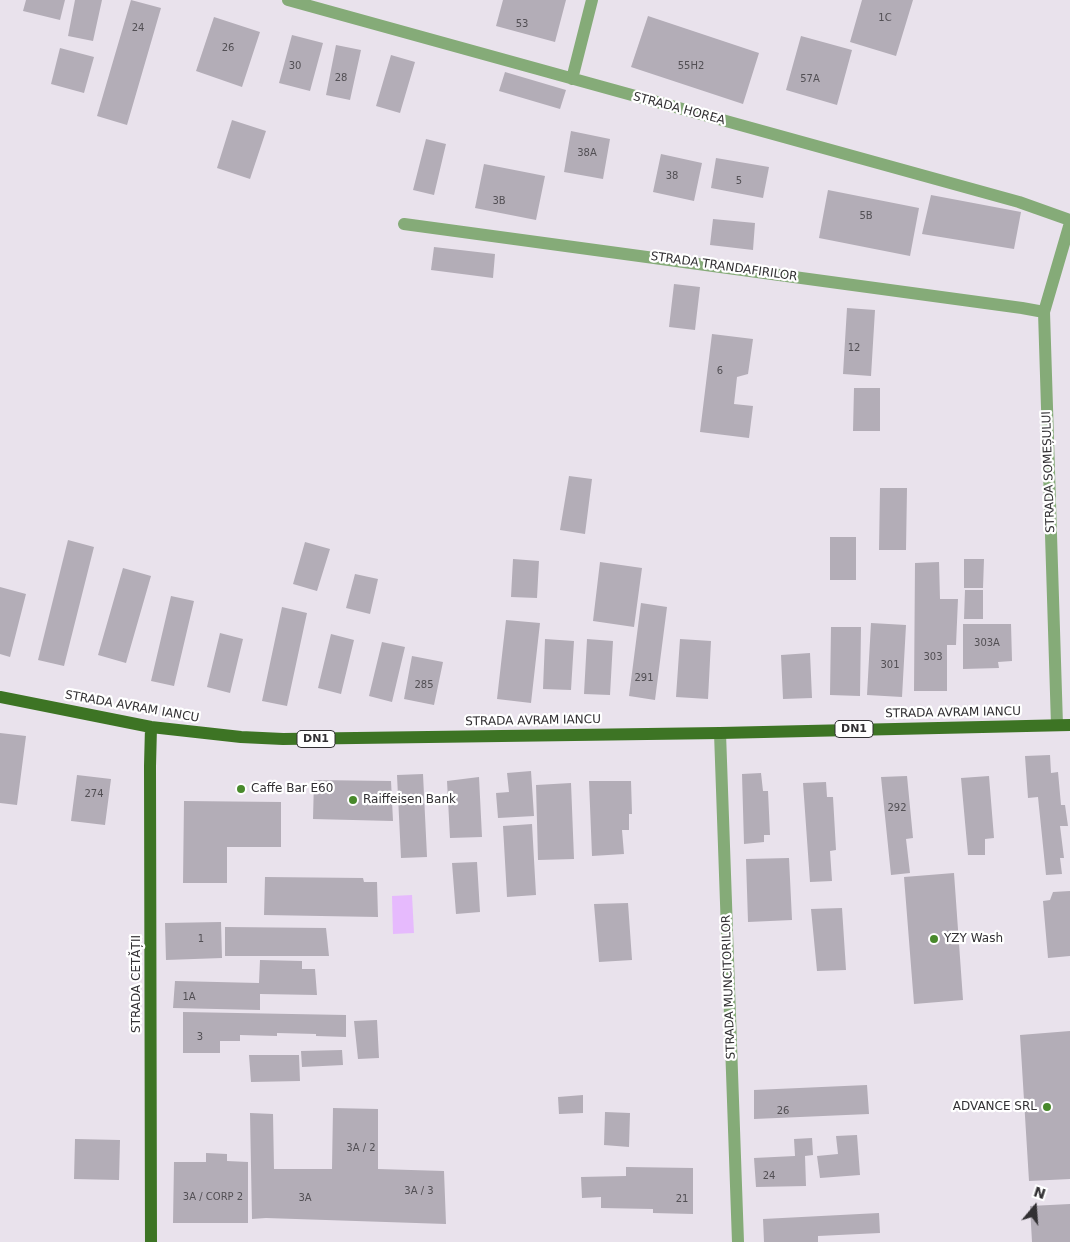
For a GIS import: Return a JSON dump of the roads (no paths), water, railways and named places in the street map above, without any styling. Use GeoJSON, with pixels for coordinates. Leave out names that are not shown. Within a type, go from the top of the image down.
{"type":"FeatureCollection","features":[{"type":"Feature","properties":{"kind":"main road","name":"STRADA AVRAM IANCU"},"geometry":{"type":"LineString","coordinates":[[0,697],[151,727],[241,738],[720,733],[1070,725]]}},
{"type":"Feature","properties":{"kind":"main road","name":"STRADA CETĂȚII"},"geometry":{"type":"LineString","coordinates":[[151,727],[152,1242]]}},
{"type":"Feature","properties":{"kind":"street","name":"STRADA HOREA"},"geometry":{"type":"LineString","coordinates":[[288,0],[1018,202],[1070,222]]}},
{"type":"Feature","properties":{"kind":"street"},"geometry":{"type":"LineString","coordinates":[[572,79],[592,0]]}},
{"type":"Feature","properties":{"kind":"street","name":"STRADA SOMEȘULUI"},"geometry":{"type":"LineString","coordinates":[[1056,725],[1044,312],[1070,222]]}},
{"type":"Feature","properties":{"kind":"street","name":"STRADA TRANDAFIRILOR"},"geometry":{"type":"LineString","coordinates":[[404,224],[1012,306],[1044,312]]}},
{"type":"Feature","properties":{"kind":"street","name":"STRADA MUNCITORILOR"},"geometry":{"type":"LineString","coordinates":[[720,733],[738,1242]]}},
{"type":"Feature","properties":{"kind":"place","name":"Caffe Bar E60"},"geometry":{"type":"Point","coordinates":[241,789]}},
{"type":"Feature","properties":{"kind":"place","name":"Raiffeisen Bank"},"geometry":{"type":"Point","coordinates":[353,800]}},
{"type":"Feature","properties":{"kind":"place","name":"YZY Wash"},"geometry":{"type":"Point","coordinates":[934,939]}},
{"type":"Feature","properties":{"kind":"place","name":"ADVANCE SRL"},"geometry":{"type":"Point","coordinates":[1047,1107]}}]}
